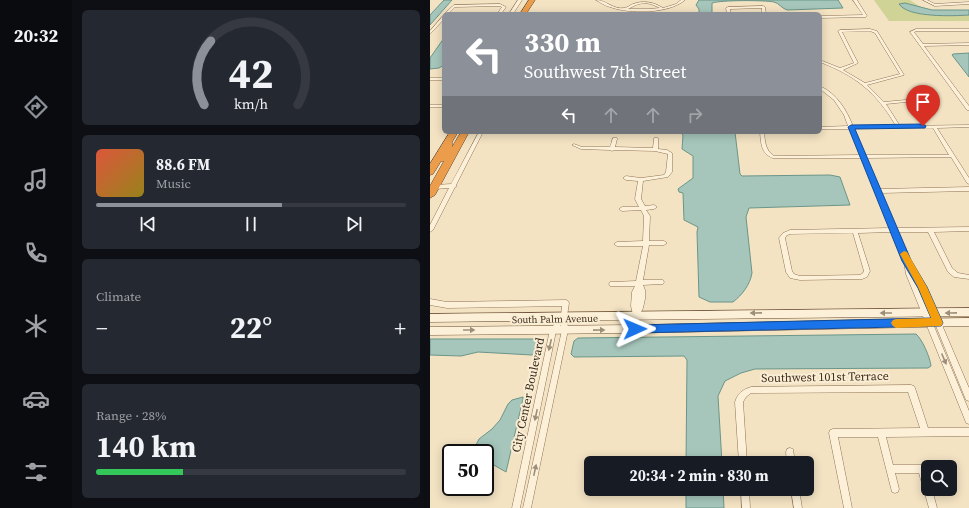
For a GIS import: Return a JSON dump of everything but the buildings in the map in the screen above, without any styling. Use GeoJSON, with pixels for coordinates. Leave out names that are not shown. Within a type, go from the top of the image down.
{"type":"FeatureCollection","features":[{"type":"Feature","properties":{"kind":"highway"},"geometry":{"type":"LineString","coordinates":[[524,12],[532,0]]}},
{"type":"Feature","properties":{"kind":"highway"},"geometry":{"type":"LineString","coordinates":[[532,12],[539,0]]}},
{"type":"Feature","properties":{"kind":"highway"},"geometry":{"type":"LineString","coordinates":[[430,172],[453,134]]}},
{"type":"Feature","properties":{"kind":"highway"},"geometry":{"type":"LineString","coordinates":[[454,152],[459,134]]}},
{"type":"Feature","properties":{"kind":"highway"},"geometry":{"type":"LineString","coordinates":[[432,191],[464,134]]}},
{"type":"Feature","properties":{"kind":"highway"},"geometry":{"type":"LineString","coordinates":[[432,191],[432,180],[448,151],[448,141]]}},
{"type":"Feature","properties":{"kind":"main road","name":"South Palm Avenue"},"geometry":{"type":"LineString","coordinates":[[430,318],[969,312]]}},
{"type":"Feature","properties":{"kind":"main road","name":"South Palm Avenue"},"geometry":{"type":"LineString","coordinates":[[430,331],[635,329],[969,322]]}},
{"type":"Feature","properties":{"kind":"street"},"geometry":{"type":"LineString","coordinates":[[512,12],[520,0]]}},
{"type":"Feature","properties":{"kind":"street"},"geometry":{"type":"LineString","coordinates":[[598,0],[609,6],[625,9],[653,10],[675,6],[683,0]]}},
{"type":"Feature","properties":{"kind":"street"},"geometry":{"type":"LineString","coordinates":[[822,17],[865,16],[855,0]]}},
{"type":"Feature","properties":{"kind":"street"},"geometry":{"type":"LineString","coordinates":[[925,0],[935,5],[969,3]]}},
{"type":"Feature","properties":{"kind":"street"},"geometry":{"type":"LineString","coordinates":[[625,9],[633,4],[644,2],[654,3],[662,8]]}},
{"type":"Feature","properties":{"kind":"street"},"geometry":{"type":"LineString","coordinates":[[448,12],[454,6],[504,7],[500,12]]}},
{"type":"Feature","properties":{"kind":"street"},"geometry":{"type":"LineString","coordinates":[[729,12],[728,8],[763,7],[764,12]]}},
{"type":"Feature","properties":{"kind":"street"},"geometry":{"type":"LineString","coordinates":[[430,33],[442,18]]}},
{"type":"Feature","properties":{"kind":"street"},"geometry":{"type":"LineString","coordinates":[[969,30],[912,31],[969,109]]}},
{"type":"Feature","properties":{"kind":"street"},"geometry":{"type":"LineString","coordinates":[[841,69],[856,63],[840,31],[874,31],[878,34],[902,76],[865,84]]}},
{"type":"Feature","properties":{"kind":"street"},"geometry":{"type":"LineString","coordinates":[[921,45],[969,44]]}},
{"type":"Feature","properties":{"kind":"street"},"geometry":{"type":"LineString","coordinates":[[822,62],[841,69],[865,84],[885,103],[899,126]]}},
{"type":"Feature","properties":{"kind":"street"},"geometry":{"type":"LineString","coordinates":[[430,79],[442,79]]}},
{"type":"Feature","properties":{"kind":"street"},"geometry":{"type":"LineString","coordinates":[[822,88],[836,99],[851,127],[907,261],[909,274],[929,313],[952,379],[967,409],[969,420]]}},
{"type":"Feature","properties":{"kind":"street"},"geometry":{"type":"LineString","coordinates":[[885,103],[916,100]]}},
{"type":"Feature","properties":{"kind":"street"},"geometry":{"type":"LineString","coordinates":[[430,107],[442,107]]}},
{"type":"Feature","properties":{"kind":"street"},"geometry":{"type":"LineString","coordinates":[[934,126],[969,182]]}},
{"type":"Feature","properties":{"kind":"street"},"geometry":{"type":"LineString","coordinates":[[822,128],[969,126]]}},
{"type":"Feature","properties":{"kind":"street"},"geometry":{"type":"LineString","coordinates":[[430,230],[481,134]]}},
{"type":"Feature","properties":{"kind":"street"},"geometry":{"type":"LineString","coordinates":[[762,134],[765,151],[768,156],[773,158],[953,156]]}},
{"type":"Feature","properties":{"kind":"street"},"geometry":{"type":"LineString","coordinates":[[612,150],[615,139]]}},
{"type":"Feature","properties":{"kind":"street"},"geometry":{"type":"LineString","coordinates":[[655,150],[656,139]]}},
{"type":"Feature","properties":{"kind":"street"},"geometry":{"type":"LineString","coordinates":[[574,145],[581,148],[655,150],[670,153],[669,172],[666,176],[641,180],[631,180],[626,178]]}},
{"type":"Feature","properties":{"kind":"street"},"geometry":{"type":"LineString","coordinates":[[635,329],[636,315],[640,307],[642,286],[639,282],[646,243],[648,216],[638,199],[641,180]]}},
{"type":"Feature","properties":{"kind":"street"},"geometry":{"type":"LineString","coordinates":[[432,191],[454,186]]}},
{"type":"Feature","properties":{"kind":"street"},"geometry":{"type":"LineString","coordinates":[[878,191],[969,189]]}},
{"type":"Feature","properties":{"kind":"street"},"geometry":{"type":"LineString","coordinates":[[622,209],[654,207]]}},
{"type":"Feature","properties":{"kind":"street"},"geometry":{"type":"LineString","coordinates":[[854,231],[867,271],[866,275],[860,277],[808,278],[792,276],[789,272],[782,238],[785,234],[790,232],[969,229]]}},
{"type":"Feature","properties":{"kind":"street"},"geometry":{"type":"LineString","coordinates":[[930,230],[950,270],[956,275],[969,276]]}},
{"type":"Feature","properties":{"kind":"street"},"geometry":{"type":"LineString","coordinates":[[617,244],[664,243]]}},
{"type":"Feature","properties":{"kind":"street"},"geometry":{"type":"LineString","coordinates":[[612,284],[661,282]]}},
{"type":"Feature","properties":{"kind":"street"},"geometry":{"type":"LineString","coordinates":[[430,302],[447,305],[566,303],[564,316],[565,330],[527,508]]}},
{"type":"Feature","properties":{"kind":"street","name":"City Center Boulevard"},"geometry":{"type":"LineString","coordinates":[[516,508],[553,330],[564,316]]}},
{"type":"Feature","properties":{"kind":"street"},"geometry":{"type":"LineString","coordinates":[[933,323],[969,397]]}},
{"type":"Feature","properties":{"kind":"street"},"geometry":{"type":"LineString","coordinates":[[952,379],[961,378]]}},
{"type":"Feature","properties":{"kind":"street","name":"Southwest 101st Terrace"},"geometry":{"type":"LineString","coordinates":[[742,456],[739,410],[741,397],[745,392],[751,390],[911,388],[925,432]]}},
{"type":"Feature","properties":{"kind":"street"},"geometry":{"type":"LineString","coordinates":[[848,508],[833,433],[969,432]]}},
{"type":"Feature","properties":{"kind":"street"},"geometry":{"type":"LineString","coordinates":[[881,433],[896,489]]}},
{"type":"Feature","properties":{"kind":"street"},"geometry":{"type":"LineString","coordinates":[[790,452],[790,456]]}},
{"type":"Feature","properties":{"kind":"street"},"geometry":{"type":"LineString","coordinates":[[890,469],[922,469],[933,508]]}},
{"type":"Feature","properties":{"kind":"street"},"geometry":{"type":"LineString","coordinates":[[745,496],[746,508]]}},
{"type":"Feature","properties":{"kind":"street"},"geometry":{"type":"LineString","coordinates":[[796,496],[798,508]]}},
{"type":"Feature","properties":{"kind":"green space"},"geometry":{"type":"Polygon","coordinates":[[[874,0],[910,0],[922,8],[932,10],[969,10],[969,21],[889,21],[874,0]]]}},
{"type":"Feature","properties":{"kind":"water"},"geometry":{"type":"Polygon","coordinates":[[[444,0],[452,0],[430,25],[430,15],[444,0]]]}},
{"type":"Feature","properties":{"kind":"water"},"geometry":{"type":"Polygon","coordinates":[[[699,0],[838,0],[843,8],[787,10],[774,2],[733,1],[712,3],[712,12],[699,12],[696,5],[699,0]]]}},
{"type":"Feature","properties":{"kind":"water"},"geometry":{"type":"Polygon","coordinates":[[[905,3],[932,10],[969,10],[969,15],[943,16],[921,14],[904,9],[899,4],[905,3]]]}},
{"type":"Feature","properties":{"kind":"water"},"geometry":{"type":"Polygon","coordinates":[[[442,41],[442,66],[430,69],[430,58],[442,41]]]}},
{"type":"Feature","properties":{"kind":"water"},"geometry":{"type":"Polygon","coordinates":[[[969,53],[969,77],[952,55],[969,53]]]}},
{"type":"Feature","properties":{"kind":"water"},"geometry":{"type":"Polygon","coordinates":[[[682,134],[735,134],[740,174],[742,176],[830,175],[840,177],[850,205],[749,208],[746,217],[752,273],[749,282],[742,293],[733,302],[710,302],[699,297],[698,227],[684,220],[683,193],[679,192],[678,189],[693,178],[693,156],[682,149],[682,134]]]}},
{"type":"Feature","properties":{"kind":"water"},"geometry":{"type":"Polygon","coordinates":[[[916,334],[923,344],[931,366],[928,368],[755,369],[741,373],[725,381],[718,396],[722,456],[686,456],[687,360],[684,356],[574,357],[571,354],[574,341],[578,338],[916,334]]]}},
{"type":"Feature","properties":{"kind":"water"},"geometry":{"type":"Polygon","coordinates":[[[430,339],[536,339],[540,341],[538,352],[532,355],[478,352],[461,356],[430,355],[430,339]]]}},
{"type":"Feature","properties":{"kind":"water"},"geometry":{"type":"Polygon","coordinates":[[[523,397],[506,472],[494,465],[494,444],[476,444],[479,439],[492,429],[500,420],[508,404],[512,400],[523,397]]]}},
{"type":"Feature","properties":{"kind":"water"},"geometry":{"type":"Polygon","coordinates":[[[686,496],[723,496],[724,508],[686,508],[686,496]]]}},
{"type":"Feature","properties":{"kind":"slow traffic"},"geometry":{"type":"LineString","coordinates":[[896,323],[937,323],[922,287],[904,254]]}},
{"type":"Feature","properties":{"kind":"route"},"geometry":{"type":"LineString","coordinates":[[635,329],[937,323],[922,287],[907,261],[851,127],[923,126]]}}]}
